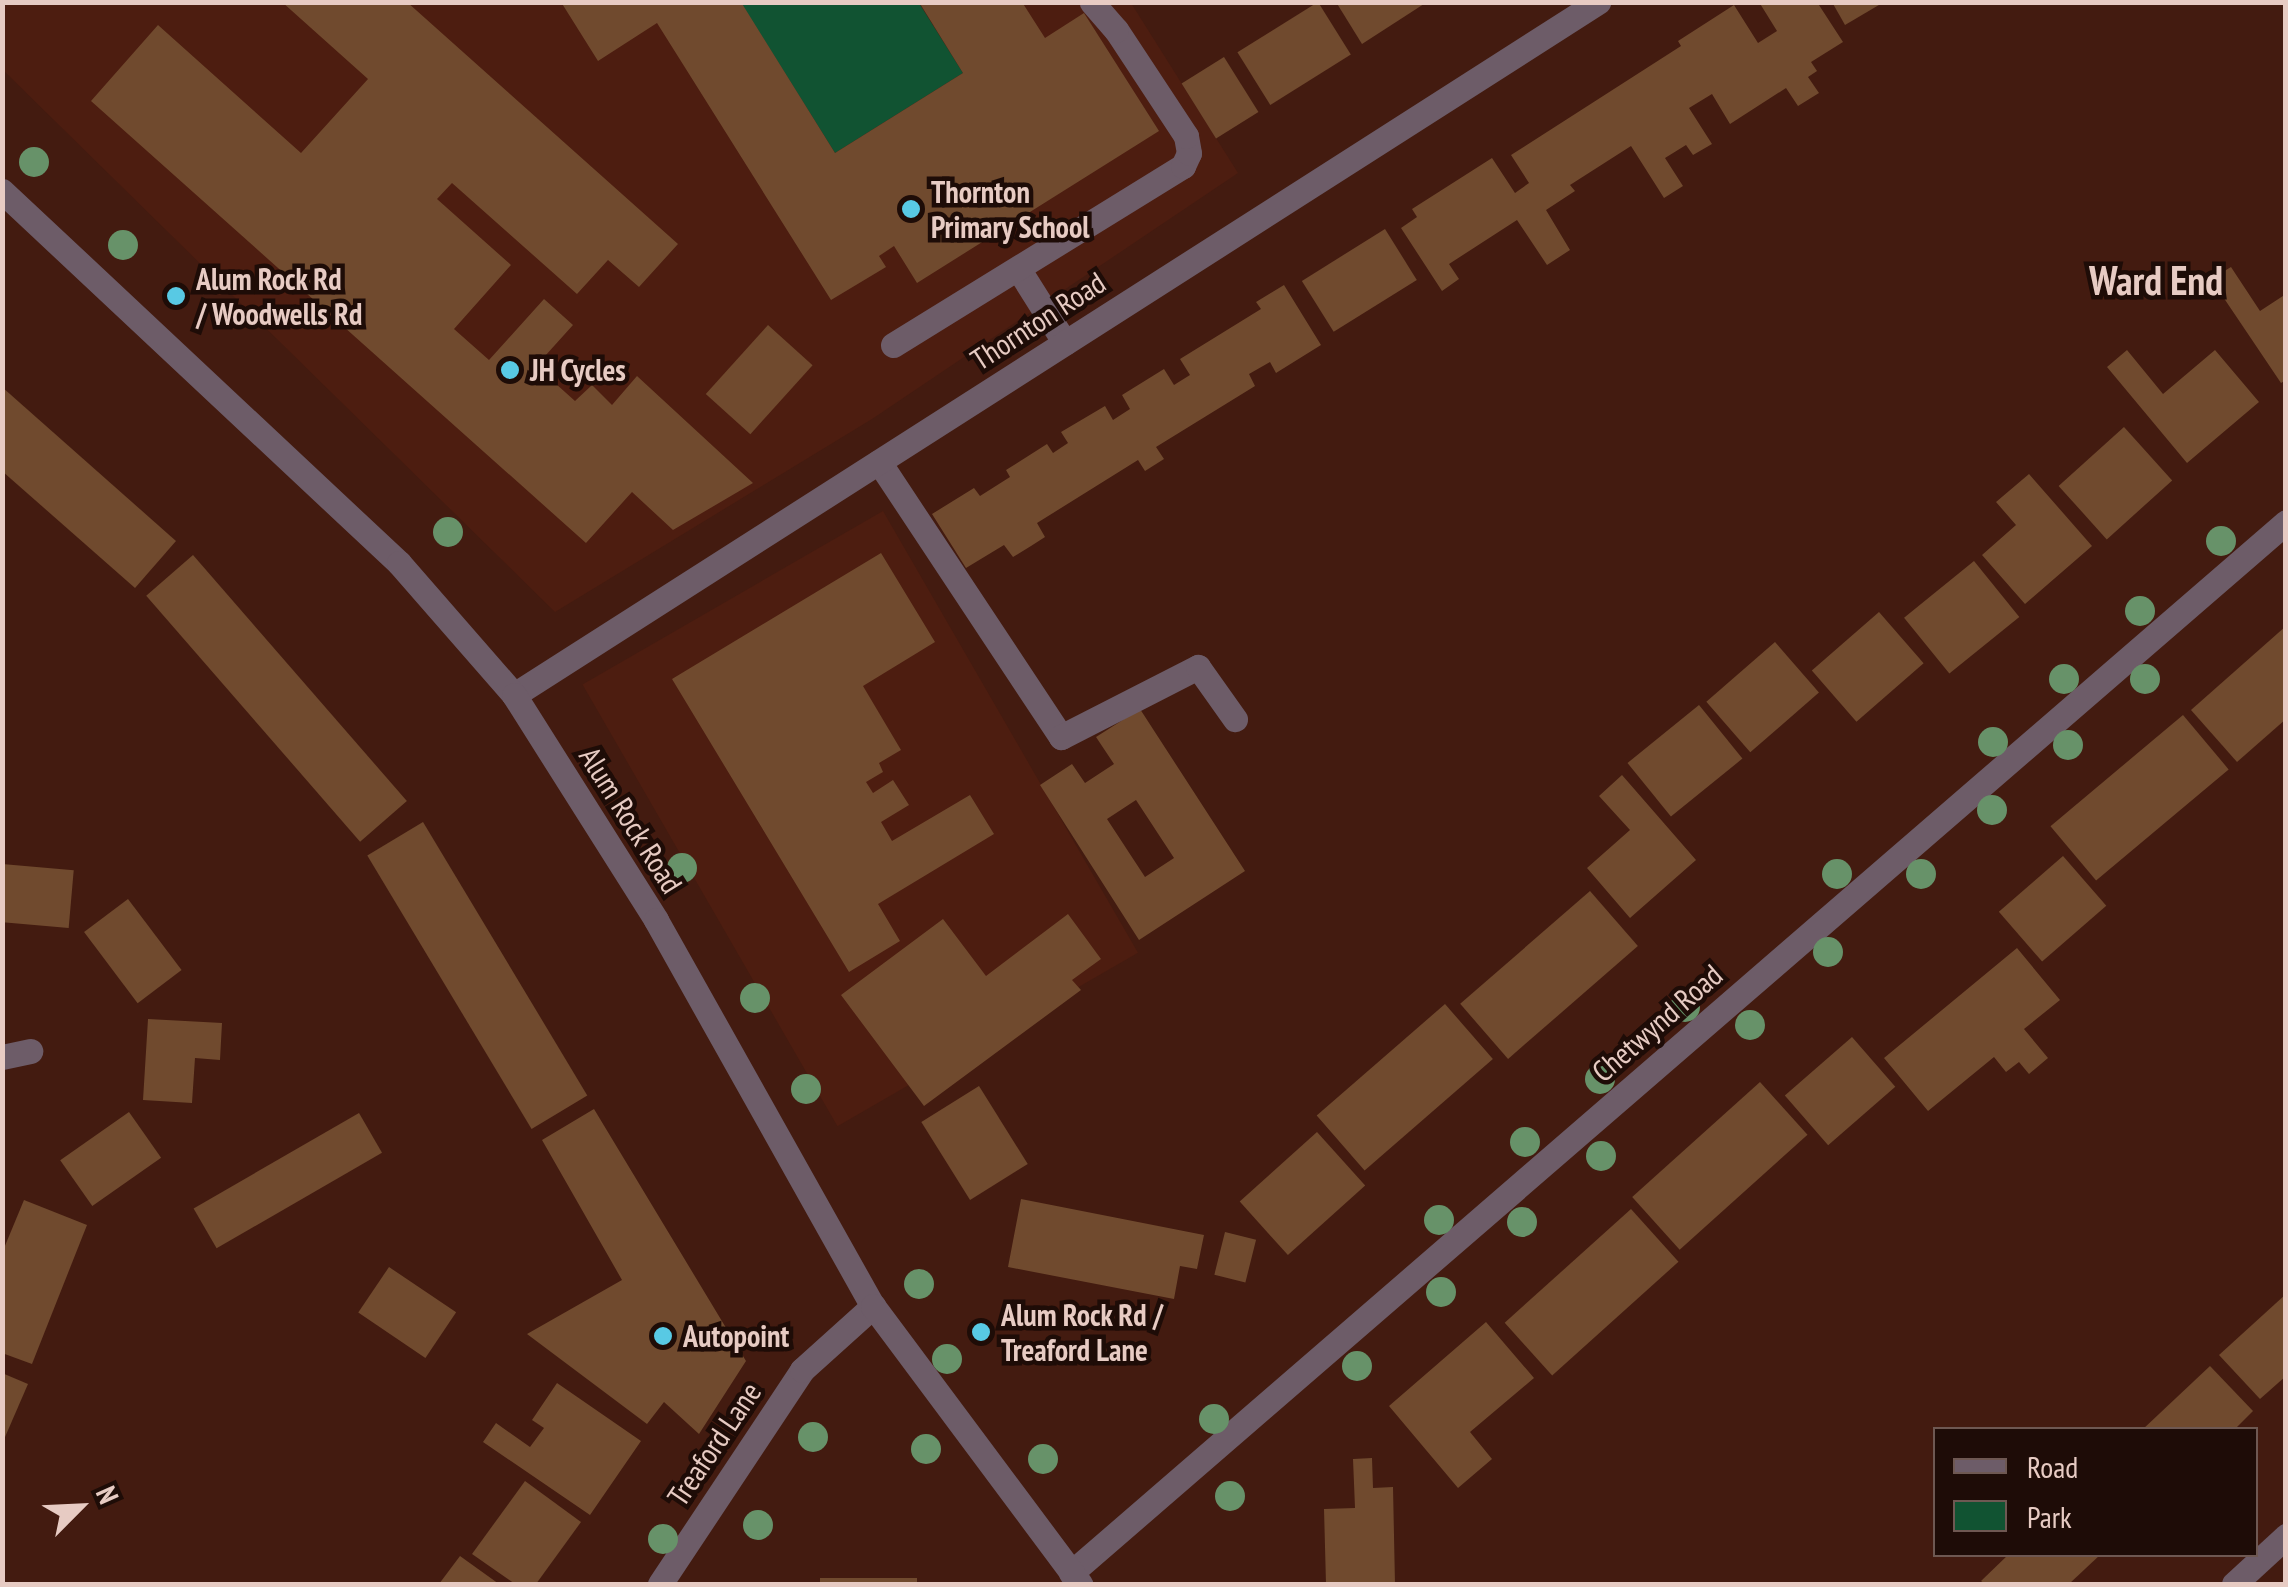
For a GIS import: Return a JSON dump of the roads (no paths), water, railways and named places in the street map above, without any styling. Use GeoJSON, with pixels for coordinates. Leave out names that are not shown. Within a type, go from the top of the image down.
{"type":"FeatureCollection","features":[{"type":"Feature","properties":{"kind":"street"},"geometry":{"type":"LineString","coordinates":[[893,345],[1182,166],[1189,153],[1186,136],[1116,30],[1092,2]]}},
{"type":"Feature","properties":{"kind":"street","name":"Thornton Road"},"geometry":{"type":"LineString","coordinates":[[514,695],[1598,2]]}},
{"type":"Feature","properties":{"kind":"street","name":"Alum Rock Road"},"geometry":{"type":"LineString","coordinates":[[2,191],[399,564],[514,695],[656,920],[874,1306],[1076,1578]]}},
{"type":"Feature","properties":{"kind":"street"},"geometry":{"type":"LineString","coordinates":[[1019,270],[1065,343]]}},
{"type":"Feature","properties":{"kind":"street"},"geometry":{"type":"LineString","coordinates":[[879,462],[1060,737],[1198,667],[1235,719]]}},
{"type":"Feature","properties":{"kind":"street","name":"Chetwynd Road"},"geometry":{"type":"LineString","coordinates":[[1076,1578],[2286,522]]}},
{"type":"Feature","properties":{"kind":"street"},"geometry":{"type":"LineString","coordinates":[[2,1056],[30,1051]]}},
{"type":"Feature","properties":{"kind":"street","name":"Treaford Lane"},"geometry":{"type":"LineString","coordinates":[[660,1584],[802,1370],[874,1306]]}},
{"type":"Feature","properties":{"kind":"street"},"geometry":{"type":"LineString","coordinates":[[2234,1584],[2286,1536]]}},
{"type":"Feature","properties":{"kind":"place","name":"Thornton Primary School"},"geometry":{"type":"Point","coordinates":[911,209]}},
{"type":"Feature","properties":{"kind":"place","name":"Alum Rock Rd / Woodwells Rd"},"geometry":{"type":"Point","coordinates":[176,296]}},
{"type":"Feature","properties":{"kind":"place","name":"JH Cycles"},"geometry":{"type":"Point","coordinates":[510,370]}},
{"type":"Feature","properties":{"kind":"place","name":"Alum Rock Rd / Treaford Lane"},"geometry":{"type":"Point","coordinates":[981,1332]}},
{"type":"Feature","properties":{"kind":"place","name":"Autopoint"},"geometry":{"type":"Point","coordinates":[663,1336]}},
{"type":"Feature","properties":{"kind":"district","name":"Ward End"},"geometry":{"type":"Point","coordinates":[2156,280]}}]}
